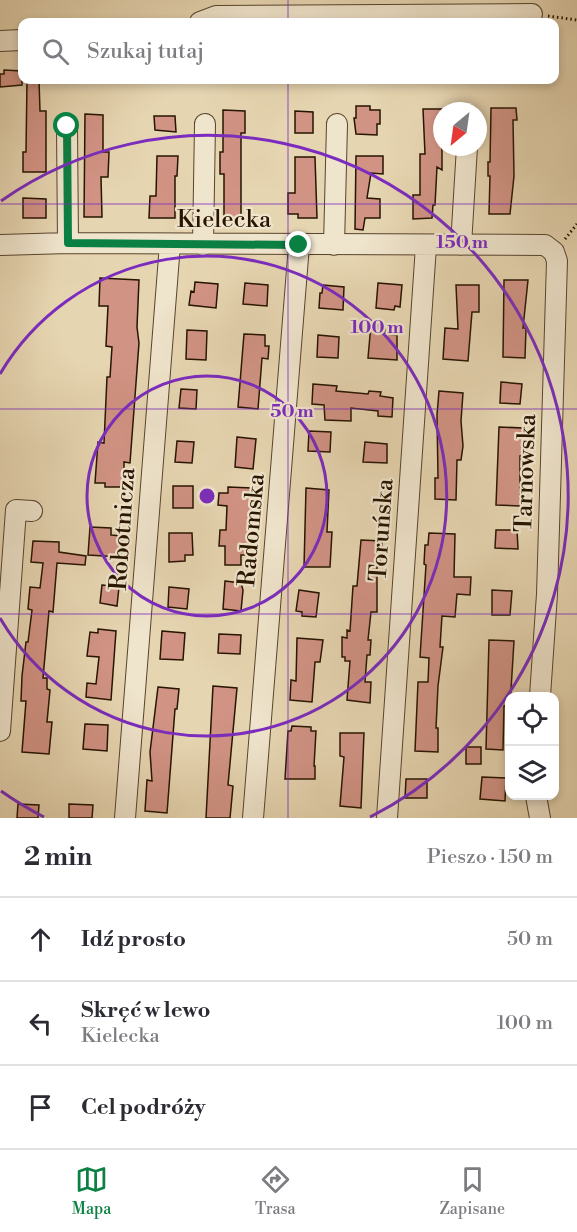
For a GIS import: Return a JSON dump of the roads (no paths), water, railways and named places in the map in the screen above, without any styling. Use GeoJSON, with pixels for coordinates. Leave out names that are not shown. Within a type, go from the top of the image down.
{"type":"FeatureCollection","features":[{"type":"Feature","properties":{"kind":"street"},"geometry":{"type":"LineString","coordinates":[[211,18],[216,16],[532,14]]}},
{"type":"Feature","properties":{"kind":"street"},"geometry":{"type":"LineString","coordinates":[[0,41],[18,40]]}},
{"type":"Feature","properties":{"kind":"street"},"geometry":{"type":"LineString","coordinates":[[203,245],[205,124]]}},
{"type":"Feature","properties":{"kind":"street"},"geometry":{"type":"LineString","coordinates":[[334,245],[337,124]]}},
{"type":"Feature","properties":{"kind":"street"},"geometry":{"type":"LineString","coordinates":[[67,126],[68,243]]}},
{"type":"Feature","properties":{"kind":"street"},"geometry":{"type":"LineString","coordinates":[[461,245],[466,156]]}},
{"type":"Feature","properties":{"kind":"street","name":"Kielecka"},"geometry":{"type":"LineString","coordinates":[[0,245],[68,243],[545,245],[554,252]]}},
{"type":"Feature","properties":{"kind":"street","name":"Robotnicza"},"geometry":{"type":"LineString","coordinates":[[125,818],[170,244]]}},
{"type":"Feature","properties":{"kind":"street","name":"Radomska"},"geometry":{"type":"LineString","coordinates":[[254,818],[299,245]]}},
{"type":"Feature","properties":{"kind":"street","name":"Toruńska"},"geometry":{"type":"LineString","coordinates":[[387,818],[426,246]]}},
{"type":"Feature","properties":{"kind":"street","name":"Tarnowska"},"geometry":{"type":"LineString","coordinates":[[540,692],[547,582],[557,261],[554,252]]}},
{"type":"Feature","properties":{"kind":"street"},"geometry":{"type":"LineString","coordinates":[[0,731],[16,510],[32,511]]}},
{"type":"Feature","properties":{"kind":"street"},"geometry":{"type":"LineString","coordinates":[[537,800],[540,818]]}}]}
